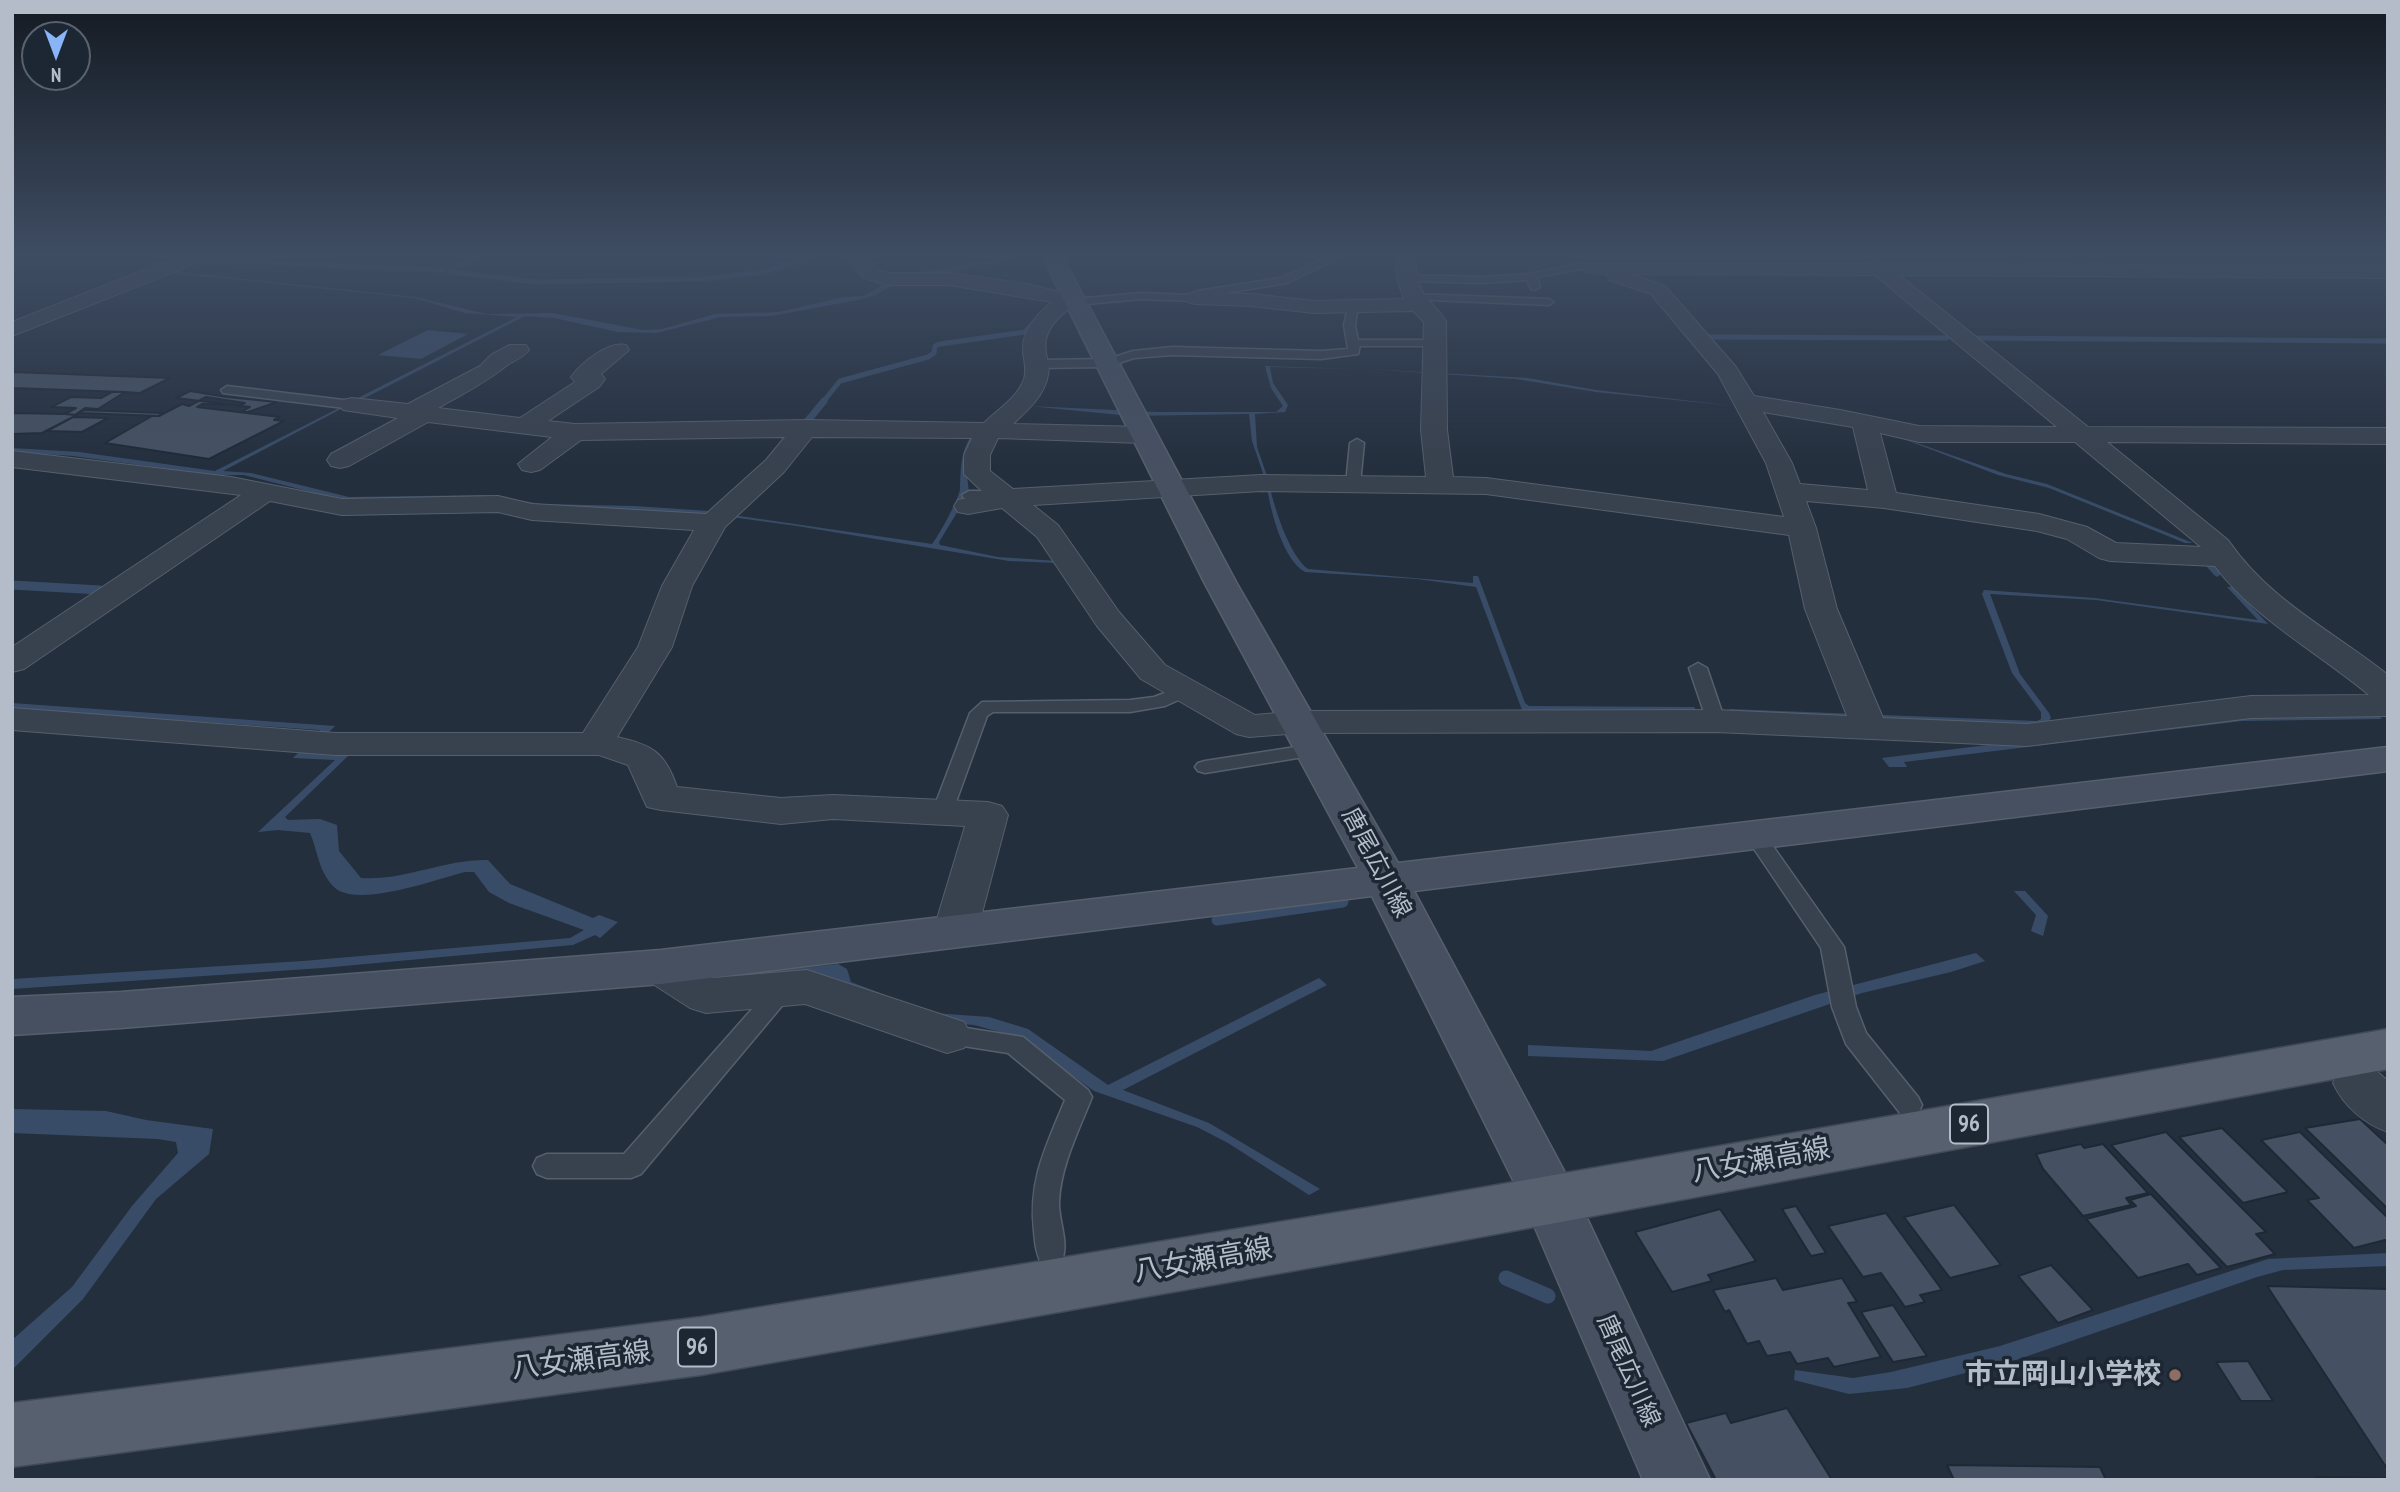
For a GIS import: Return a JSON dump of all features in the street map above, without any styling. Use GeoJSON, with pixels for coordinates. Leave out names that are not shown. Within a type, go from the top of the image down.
{"type":"FeatureCollection","features":[{"type":"Feature","properties":{"kind":"main road","name":"唐尾広川線"},"geometry":{"type":"LineString","coordinates":[[1087,328],[1220,582],[1387,882],[1550,1199],[1677,1480]]}},
{"type":"Feature","properties":{"kind":"main road"},"geometry":{"type":"LineString","coordinates":[[12,1016],[121,1010],[661,967],[1387,882],[2388,759]]}},
{"type":"Feature","properties":{"kind":"main road","name":"八女瀬高線"},"geometry":{"type":"LineString","coordinates":[[12,1435],[701,1346],[1550,1199],[2377,1081]]}},
{"type":"Feature","properties":{"kind":"street"},"geometry":{"type":"LineString","coordinates":[[1039,328],[1035,334],[1034,350],[1038,364],[1032,388],[1017,409],[981,434],[976,474],[1048,531],[1108,619],[1153,672],[1249,726],[1307,736],[1716,721],[2027,735],[2251,707],[2388,705]]}},
{"type":"Feature","properties":{"kind":"street"},"geometry":{"type":"LineString","coordinates":[[1435,328],[1434,430],[1441,486]]}},
{"type":"Feature","properties":{"kind":"street"},"geometry":{"type":"LineString","coordinates":[[1690,328],[1728,372],[1779,463],[1802,528],[1821,609],[1869,727]]}},
{"type":"Feature","properties":{"kind":"street"},"geometry":{"type":"LineString","coordinates":[[1950,328],[2218,546],[2223,557],[2269,607],[2336,652],[2388,692]]}},
{"type":"Feature","properties":{"kind":"street"},"geometry":{"type":"LineString","coordinates":[[340,460],[518,350]]}},
{"type":"Feature","properties":{"kind":"street"},"geometry":{"type":"LineString","coordinates":[[524,426],[591,382],[593,379],[585,375],[618,350]]}},
{"type":"Feature","properties":{"kind":"street"},"geometry":{"type":"LineString","coordinates":[[1743,402],[1919,433],[2388,436]]}},
{"type":"Feature","properties":{"kind":"street"},"geometry":{"type":"LineString","coordinates":[[352,405],[575,432],[806,428],[920,429],[981,434],[1136,420]]}},
{"type":"Feature","properties":{"kind":"street"},"geometry":{"type":"LineString","coordinates":[[1864,422],[1884,500]]}},
{"type":"Feature","properties":{"kind":"street"},"geometry":{"type":"LineString","coordinates":[[594,744],[655,647],[677,586],[713,523],[775,466],[806,428]]}},
{"type":"Feature","properties":{"kind":"street"},"geometry":{"type":"LineString","coordinates":[[531,464],[575,432]]}},
{"type":"Feature","properties":{"kind":"street"},"geometry":{"type":"LineString","coordinates":[[12,459],[124,471],[265,492],[342,508],[498,504],[532,512],[713,523]]}},
{"type":"Feature","properties":{"kind":"street"},"geometry":{"type":"LineString","coordinates":[[969,500],[1261,483],[1486,486],[1802,528]]}},
{"type":"Feature","properties":{"kind":"street"},"geometry":{"type":"LineString","coordinates":[[1790,491],[1884,500],[2039,523],[2077,533],[2110,552],[2223,557]]}},
{"type":"Feature","properties":{"kind":"street"},"geometry":{"type":"LineString","coordinates":[[12,662],[265,492]]}},
{"type":"Feature","properties":{"kind":"street"},"geometry":{"type":"LineString","coordinates":[[12,719],[335,744],[594,744],[638,752],[654,772],[661,798],[780,811],[833,807],[988,815],[955,932]]}},
{"type":"Feature","properties":{"kind":"street"},"geometry":{"type":"LineString","coordinates":[[661,967],[706,996],[807,987],[947,1035]]}},
{"type":"Feature","properties":{"kind":"lane"},"geometry":{"type":"LineString","coordinates":[[1350,328],[1355,352]]}},
{"type":"Feature","properties":{"kind":"lane"},"geometry":{"type":"LineString","coordinates":[[1038,364],[1106,362],[1150,352],[1321,355],[1435,343]]}},
{"type":"Feature","properties":{"kind":"lane"},"geometry":{"type":"LineString","coordinates":[[227,390],[352,405]]}},
{"type":"Feature","properties":{"kind":"lane"},"geometry":{"type":"LineString","coordinates":[[1353,484],[1357,443]]}},
{"type":"Feature","properties":{"kind":"lane"},"geometry":{"type":"LineString","coordinates":[[1699,668],[1716,721]]}},
{"type":"Feature","properties":{"kind":"lane"},"geometry":{"type":"LineString","coordinates":[[942,813],[979,713],[989,706],[1130,706],[1158,702],[1186,690]]}},
{"type":"Feature","properties":{"kind":"lane"},"geometry":{"type":"LineString","coordinates":[[1205,767],[1307,736]]}},
{"type":"Feature","properties":{"kind":"lane"},"geometry":{"type":"LineString","coordinates":[[1756,836],[1832,947],[1842,995],[1855,1037],[1909,1105]]}},
{"type":"Feature","properties":{"kind":"lane"},"geometry":{"type":"LineString","coordinates":[[547,1166],[631,1166],[783,989]]}},
{"type":"Feature","properties":{"kind":"lane"},"geometry":{"type":"LineString","coordinates":[[947,1035],[1014,1044],[1079,1097],[1053,1162],[1045,1203],[1051,1254]]}},
{"type":"Feature","properties":{"kind":"water"},"geometry":{"type":"Polygon","coordinates":[[[28,328],[33,328],[12,336],[28,328]]]}},
{"type":"Feature","properties":{"kind":"water"},"geometry":{"type":"Polygon","coordinates":[[[496,328],[502,328],[359,401],[354,400],[496,328]]]}},
{"type":"Feature","properties":{"kind":"water"},"geometry":{"type":"Polygon","coordinates":[[[598,328],[643,330],[678,328],[656,333],[618,332],[598,328]]]}},
{"type":"Feature","properties":{"kind":"water"},"geometry":{"type":"Polygon","coordinates":[[[428,330],[468,334],[421,359],[378,355],[428,330]]]}},
{"type":"Feature","properties":{"kind":"water"},"geometry":{"type":"Polygon","coordinates":[[[1265,366],[1353,369],[1270,367],[1273,383],[1288,405],[1285,412],[1255,414],[1257,447],[1268,479],[1265,479],[1252,441],[1249,414],[1130,416],[1029,406],[1157,412],[1276,412],[1283,406],[1271,388],[1265,366]]]}},
{"type":"Feature","properties":{"kind":"water"},"geometry":{"type":"Polygon","coordinates":[[[1368,369],[1528,378],[1596,390],[1735,406],[1596,392],[1516,379],[1368,369]]]}},
{"type":"Feature","properties":{"kind":"water"},"geometry":{"type":"Polygon","coordinates":[[[341,409],[223,471],[251,473],[349,497],[489,495],[541,504],[709,511],[706,514],[349,499],[244,475],[213,475],[73,456],[12,452],[12,448],[79,452],[215,471],[341,409]]]}},
{"type":"Feature","properties":{"kind":"water"},"geometry":{"type":"Polygon","coordinates":[[[979,427],[967,475],[969,493],[939,542],[940,545],[998,557],[1058,563],[1009,561],[731,517],[733,515],[932,544],[956,501],[965,449],[979,427]]]}},
{"type":"Feature","properties":{"kind":"water"},"geometry":{"type":"Polygon","coordinates":[[[1888,433],[2006,474],[2047,484],[2193,543],[2185,543],[2049,488],[1998,475],[1888,433]]]}},
{"type":"Feature","properties":{"kind":"water"},"geometry":{"type":"Polygon","coordinates":[[[1267,488],[1270,488],[1289,543],[1301,563],[1308,569],[1473,583],[1473,576],[1478,576],[1525,703],[1529,706],[1694,707],[1697,711],[1522,710],[1476,587],[1417,579],[1305,572],[1297,566],[1284,546],[1267,488]]]}},
{"type":"Feature","properties":{"kind":"water"},"geometry":{"type":"Polygon","coordinates":[[[2227,587],[2233,587],[2268,624],[2096,600],[1990,594],[2020,674],[2049,713],[2051,718],[2045,725],[1731,714],[1729,709],[2037,721],[2041,719],[2041,712],[2012,673],[1982,594],[1984,590],[2094,598],[2258,620],[2227,587]]]}},
{"type":"Feature","properties":{"kind":"water"},"geometry":{"type":"Polygon","coordinates":[[[12,703],[335,726],[328,733],[319,732],[320,730],[12,709],[12,703]]]}},
{"type":"Feature","properties":{"kind":"water"},"geometry":{"type":"Polygon","coordinates":[[[2372,710],[2382,719],[2242,721],[1904,762],[1907,767],[1889,767],[1882,758],[2255,712],[2372,710]]]}},
{"type":"Feature","properties":{"kind":"water"},"geometry":{"type":"Polygon","coordinates":[[[301,750],[348,756],[285,817],[288,820],[320,819],[337,825],[339,851],[361,878],[393,876],[456,863],[488,860],[510,884],[593,918],[599,915],[618,922],[600,938],[595,935],[573,945],[322,968],[12,989],[12,979],[303,961],[570,938],[584,930],[509,903],[489,892],[474,872],[378,894],[345,893],[334,887],[321,868],[310,833],[278,830],[258,832],[335,760],[293,758],[301,750]]]}},
{"type":"Feature","properties":{"kind":"water"},"geometry":{"type":"Polygon","coordinates":[[[2014,891],[2025,891],[2048,916],[2043,936],[2031,931],[2036,915],[2014,891]]]}},
{"type":"Feature","properties":{"kind":"water"},"geometry":{"type":"Polygon","coordinates":[[[1976,953],[1985,961],[1862,993],[1663,1061],[1528,1056],[1528,1045],[1651,1051],[1815,995],[1976,953]]]}},
{"type":"Feature","properties":{"kind":"water"},"geometry":{"type":"Polygon","coordinates":[[[838,964],[847,969],[851,982],[933,1013],[989,1017],[1028,1029],[1108,1085],[1319,978],[1327,985],[1123,1090],[1209,1123],[1320,1189],[1309,1195],[1228,1143],[1197,1127],[1094,1091],[1018,1037],[974,1025],[928,1021],[737,989],[747,974],[838,964]]]}},
{"type":"Feature","properties":{"kind":"water"},"geometry":{"type":"Polygon","coordinates":[[[12,1109],[106,1111],[146,1120],[213,1129],[209,1154],[156,1199],[83,1299],[12,1370],[12,1340],[72,1287],[132,1206],[178,1153],[176,1142],[158,1139],[12,1133],[12,1109]]]}},
{"type":"Feature","properties":{"kind":"water"},"geometry":{"type":"Polygon","coordinates":[[[2388,1253],[2388,1266],[2283,1270],[2016,1360],[1907,1388],[1849,1394],[1794,1380],[1795,1370],[1853,1378],[1891,1372],[2000,1346],[2268,1259],[2388,1253]]]}},
{"type":"Feature","properties":{"kind":"building"},"geometry":{"type":"Polygon","coordinates":[[[12,372],[170,378],[140,393],[12,388],[12,372]]]}},
{"type":"Feature","properties":{"kind":"building"},"geometry":{"type":"Polygon","coordinates":[[[190,391],[277,402],[241,412],[250,407],[176,398],[190,391]]]}},
{"type":"Feature","properties":{"kind":"building"},"geometry":{"type":"Polygon","coordinates":[[[112,392],[125,392],[98,409],[85,408],[75,415],[65,414],[76,408],[51,407],[71,397],[101,398],[112,392]]]}},
{"type":"Feature","properties":{"kind":"building"},"geometry":{"type":"Polygon","coordinates":[[[206,397],[245,403],[202,404],[197,407],[280,417],[274,420],[284,421],[209,459],[105,443],[152,416],[159,416],[182,404],[189,406],[206,397]]]}},
{"type":"Feature","properties":{"kind":"building"},"geometry":{"type":"Polygon","coordinates":[[[84,410],[163,413],[158,416],[80,413],[84,410]]]}},
{"type":"Feature","properties":{"kind":"building"},"geometry":{"type":"Polygon","coordinates":[[[12,413],[77,415],[42,433],[12,434],[12,413]]]}},
{"type":"Feature","properties":{"kind":"building"},"geometry":{"type":"Polygon","coordinates":[[[73,417],[108,418],[82,432],[47,431],[73,417]]]}},
{"type":"Feature","properties":{"kind":"building"},"geometry":{"type":"Polygon","coordinates":[[[2360,1119],[2388,1145],[2388,1209],[2305,1128],[2360,1119]]]}},
{"type":"Feature","properties":{"kind":"building"},"geometry":{"type":"Polygon","coordinates":[[[2222,1128],[2288,1192],[2243,1203],[2179,1137],[2222,1128]]]}},
{"type":"Feature","properties":{"kind":"building"},"geometry":{"type":"Polygon","coordinates":[[[2166,1132],[2266,1232],[2256,1234],[2275,1254],[2227,1267],[2111,1145],[2166,1132]]]}},
{"type":"Feature","properties":{"kind":"building"},"geometry":{"type":"Polygon","coordinates":[[[2300,1132],[2388,1218],[2388,1243],[2385,1240],[2354,1248],[2307,1200],[2319,1198],[2261,1140],[2300,1132]]]}},
{"type":"Feature","properties":{"kind":"building"},"geometry":{"type":"Polygon","coordinates":[[[2081,1144],[2084,1148],[2103,1144],[2148,1193],[2126,1198],[2131,1205],[2083,1216],[2043,1169],[2036,1154],[2081,1144]]]}},
{"type":"Feature","properties":{"kind":"building"},"geometry":{"type":"Polygon","coordinates":[[[2151,1194],[2221,1268],[2197,1275],[2188,1264],[2138,1278],[2086,1219],[2136,1206],[2130,1200],[2151,1194]]]}},
{"type":"Feature","properties":{"kind":"building"},"geometry":{"type":"Polygon","coordinates":[[[1954,1205],[2001,1265],[1950,1278],[1904,1217],[1954,1205]]]}},
{"type":"Feature","properties":{"kind":"building"},"geometry":{"type":"Polygon","coordinates":[[[1796,1206],[1826,1253],[1811,1256],[1782,1209],[1796,1206]]]}},
{"type":"Feature","properties":{"kind":"building"},"geometry":{"type":"Polygon","coordinates":[[[1720,1209],[1756,1261],[1708,1275],[1712,1281],[1672,1292],[1635,1232],[1720,1209]]]}},
{"type":"Feature","properties":{"kind":"building"},"geometry":{"type":"Polygon","coordinates":[[[1886,1213],[1942,1290],[1920,1295],[1925,1302],[1905,1307],[1881,1273],[1863,1277],[1828,1226],[1886,1213]]]}},
{"type":"Feature","properties":{"kind":"building"},"geometry":{"type":"Polygon","coordinates":[[[2051,1265],[2093,1310],[2058,1323],[2018,1276],[2051,1265]]]}},
{"type":"Feature","properties":{"kind":"building"},"geometry":{"type":"Polygon","coordinates":[[[1776,1278],[1783,1290],[1842,1278],[1857,1302],[1848,1303],[1881,1357],[1834,1367],[1828,1358],[1797,1364],[1790,1352],[1767,1356],[1759,1341],[1747,1344],[1729,1310],[1725,1312],[1713,1290],[1776,1278]]]}},
{"type":"Feature","properties":{"kind":"building"},"geometry":{"type":"Polygon","coordinates":[[[2267,1286],[2388,1289],[2388,1470],[2267,1286]]]}},
{"type":"Feature","properties":{"kind":"building"},"geometry":{"type":"Polygon","coordinates":[[[1893,1305],[1927,1356],[1893,1362],[1861,1312],[1893,1305]]]}},
{"type":"Feature","properties":{"kind":"building"},"geometry":{"type":"Polygon","coordinates":[[[2248,1361],[2273,1401],[2241,1401],[2216,1362],[2248,1361]]]}},
{"type":"Feature","properties":{"kind":"building"},"geometry":{"type":"Polygon","coordinates":[[[1787,1408],[1832,1480],[1716,1480],[1686,1423],[1726,1413],[1731,1423],[1787,1408]]]}},
{"type":"Feature","properties":{"kind":"building"},"geometry":{"type":"Polygon","coordinates":[[[1947,1465],[2100,1467],[2106,1480],[1954,1480],[1947,1465]]]}},
{"type":"Feature","properties":{"kind":"building"},"geometry":{"type":"Polygon","coordinates":[[[2316,1477],[2388,1478],[2388,1480],[2318,1480],[2316,1477]]]}},
{"type":"Feature","properties":{"kind":"waterway"},"geometry":{"type":"LineString","coordinates":[[823,402],[840,381],[928,357],[934,353],[935,346],[940,344],[1025,332],[1029,328]]}},
{"type":"Feature","properties":{"kind":"waterway"},"geometry":{"type":"LineString","coordinates":[[1709,337],[1947,338]]}},
{"type":"Feature","properties":{"kind":"waterway"},"geometry":{"type":"LineString","coordinates":[[1974,338],[2388,341]]}},
{"type":"Feature","properties":{"kind":"waterway"},"geometry":{"type":"LineString","coordinates":[[805,424],[824,401]]}},
{"type":"Feature","properties":{"kind":"waterway"},"geometry":{"type":"LineString","coordinates":[[2209,564],[2217,573]]}},
{"type":"Feature","properties":{"kind":"waterway"},"geometry":{"type":"LineString","coordinates":[[17,585],[12,585],[100,590]]}},
{"type":"Feature","properties":{"kind":"waterway"},"geometry":{"type":"LineString","coordinates":[[1217,920],[1343,902]]}},
{"type":"Feature","properties":{"kind":"waterway"},"geometry":{"type":"LineString","coordinates":[[1506,1278],[1548,1296]]}},
{"type":"Feature","properties":{"kind":"place","name":"市立岡山小学校"},"geometry":{"type":"Point","coordinates":[2175,1375]}}]}
